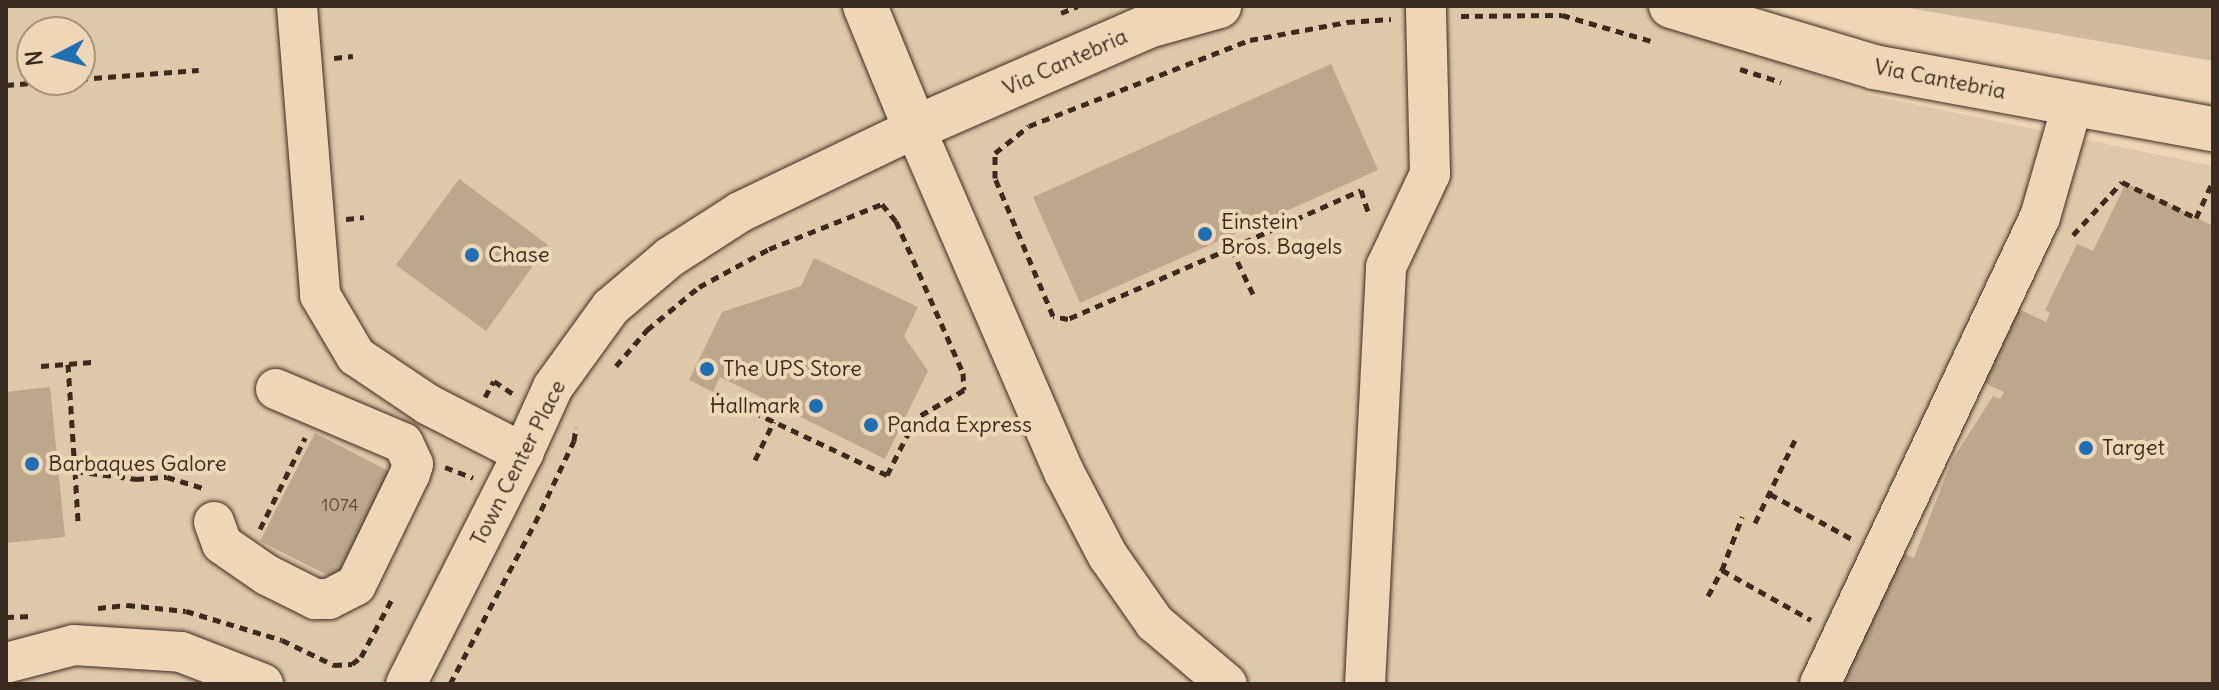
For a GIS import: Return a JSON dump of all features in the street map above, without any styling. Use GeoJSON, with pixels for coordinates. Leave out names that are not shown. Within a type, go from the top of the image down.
{"type":"FeatureCollection","features":[{"type":"Feature","properties":{"kind":"main road"},"geometry":{"type":"LineString","coordinates":[[865,6],[915,128]]}},
{"type":"Feature","properties":{"kind":"main road","name":"Via Cantebria"},"geometry":{"type":"LineString","coordinates":[[915,128],[1148,26],[1219,6]]}},
{"type":"Feature","properties":{"kind":"main road","name":"Via Cantebria"},"geometry":{"type":"LineString","coordinates":[[1665,24],[1874,67],[2213,129]]}},
{"type":"Feature","properties":{"kind":"street"},"geometry":{"type":"LineString","coordinates":[[297,6],[320,295],[356,356],[429,405],[523,453]]}},
{"type":"Feature","properties":{"kind":"street"},"geometry":{"type":"LineString","coordinates":[[1365,684],[1386,267],[1430,174],[1426,12]]}},
{"type":"Feature","properties":{"kind":"street"},"geometry":{"type":"LineString","coordinates":[[1820,684],[2040,217],[2073,103]]}},
{"type":"Feature","properties":{"kind":"street"},"geometry":{"type":"LineString","coordinates":[[915,128],[1064,472],[1108,556],[1155,623],[1227,684]]}},
{"type":"Feature","properties":{"kind":"street","name":"Town Center Place"},"geometry":{"type":"LineString","coordinates":[[406,684],[553,387],[611,307],[670,257],[740,212],[915,128]]}},
{"type":"Feature","properties":{"kind":"street"},"geometry":{"type":"LineString","coordinates":[[224,515],[222,544],[267,575],[315,599],[329,599],[356,585],[410,474],[413,464],[403,443],[276,389]]}},
{"type":"Feature","properties":{"kind":"street"},"geometry":{"type":"LineString","coordinates":[[6,663],[74,645],[181,652],[263,684]]}},
{"type":"Feature","properties":{"kind":"path"},"geometry":{"type":"LineString","coordinates":[[1061,13],[1078,6]]}},
{"type":"Feature","properties":{"kind":"path"},"geometry":{"type":"LineString","coordinates":[[1369,214],[1361,190],[1068,319],[1053,316],[995,178],[995,153],[1029,126],[1250,40],[1347,22],[1426,12],[1562,15],[1665,24]]}},
{"type":"Feature","properties":{"kind":"path"},"geometry":{"type":"LineString","coordinates":[[1726,64],[1793,84]]}},
{"type":"Feature","properties":{"kind":"path"},"geometry":{"type":"LineString","coordinates":[[96,78],[199,70]]}},
{"type":"Feature","properties":{"kind":"path"},"geometry":{"type":"LineString","coordinates":[[608,375],[647,330],[699,287],[769,249],[882,204],[896,221],[963,373],[964,390],[916,418],[887,475],[716,394]]}},
{"type":"Feature","properties":{"kind":"path"},"geometry":{"type":"LineString","coordinates":[[1231,248],[1253,294]]}},
{"type":"Feature","properties":{"kind":"path"},"geometry":{"type":"LineString","coordinates":[[41,366],[92,362]]}},
{"type":"Feature","properties":{"kind":"path"},"geometry":{"type":"LineString","coordinates":[[68,364],[78,521]]}},
{"type":"Feature","properties":{"kind":"path"},"geometry":{"type":"LineString","coordinates":[[450,684],[535,523],[574,441],[577,421]]}},
{"type":"Feature","properties":{"kind":"path"},"geometry":{"type":"LineString","coordinates":[[755,460],[774,421]]}},
{"type":"Feature","properties":{"kind":"path"},"geometry":{"type":"LineString","coordinates":[[75,471],[136,479],[167,477],[206,489],[224,515],[258,532],[308,432]]}},
{"type":"Feature","properties":{"kind":"path"},"geometry":{"type":"LineString","coordinates":[[1755,523],[1795,440]]}},
{"type":"Feature","properties":{"kind":"path"},"geometry":{"type":"LineString","coordinates":[[1770,494],[1881,554]]}},
{"type":"Feature","properties":{"kind":"path"},"geometry":{"type":"LineString","coordinates":[[1708,596],[1722,570],[1742,517]]}},
{"type":"Feature","properties":{"kind":"path"},"geometry":{"type":"LineString","coordinates":[[1722,570],[1842,637]]}},
{"type":"Feature","properties":{"kind":"shaded area"},"geometry":{"type":"Polygon","coordinates":[[[6,6],[1761,6],[1758,50],[1869,95],[2213,166],[2213,684],[6,684],[6,6]]]}},
{"type":"Feature","properties":{"kind":"shaded area"},"geometry":{"type":"Polygon","coordinates":[[[1897,6],[2213,6],[2213,61],[1897,6]]]}},
{"type":"Feature","properties":{"kind":"building"},"geometry":{"type":"Polygon","coordinates":[[[1331,64],[1378,170],[1080,303],[1033,197],[1331,64]]]}},
{"type":"Feature","properties":{"kind":"building","name":"Chase"},"geometry":{"type":"Polygon","coordinates":[[[459,179],[548,245],[486,331],[396,265],[459,179]]]}},
{"type":"Feature","properties":{"kind":"building","name":"Target"},"geometry":{"type":"Polygon","coordinates":[[[2126,183],[2213,226],[2213,684],[1841,684],[1903,553],[1914,558],[1951,462],[1993,396],[2000,399],[2004,392],[1984,383],[2019,309],[2046,322],[2050,313],[2045,310],[2077,244],[2093,251],[2126,183]]]}},
{"type":"Feature","properties":{"kind":"building"},"geometry":{"type":"Polygon","coordinates":[[[814,258],[918,307],[904,336],[928,371],[885,459],[720,377],[713,392],[689,380],[722,312],[801,286],[814,258]]]}},
{"type":"Feature","properties":{"kind":"building","name":"Barbaques Galore"},"geometry":{"type":"Polygon","coordinates":[[[50,387],[65,537],[6,543],[6,392],[50,387]]]}},
{"type":"Feature","properties":{"kind":"building"},"geometry":{"type":"Polygon","coordinates":[[[315,433],[400,477],[345,584],[260,541],[315,433]]]}},
{"type":"Feature","properties":{"kind":"place","name":"Einstein Bros. Bagels"},"geometry":{"type":"Point","coordinates":[1205,234]}},
{"type":"Feature","properties":{"kind":"place","name":"Chase"},"geometry":{"type":"Point","coordinates":[472,255]}},
{"type":"Feature","properties":{"kind":"place","name":"The UPS Store"},"geometry":{"type":"Point","coordinates":[707,369]}},
{"type":"Feature","properties":{"kind":"place","name":"Hallmark"},"geometry":{"type":"Point","coordinates":[816,406]}},
{"type":"Feature","properties":{"kind":"place","name":"Panda Express"},"geometry":{"type":"Point","coordinates":[871,425]}},
{"type":"Feature","properties":{"kind":"place","name":"Target"},"geometry":{"type":"Point","coordinates":[2086,448]}},
{"type":"Feature","properties":{"kind":"place","name":"Barbaques Galore"},"geometry":{"type":"Point","coordinates":[32,464]}}]}
